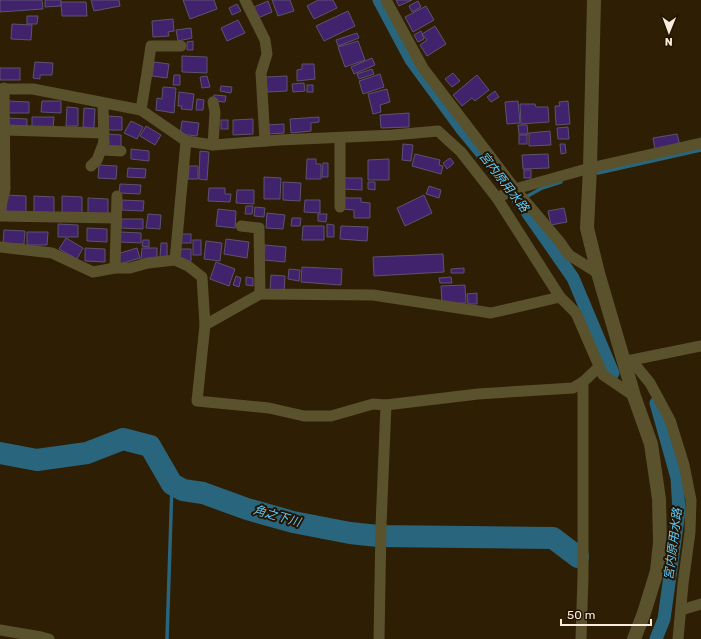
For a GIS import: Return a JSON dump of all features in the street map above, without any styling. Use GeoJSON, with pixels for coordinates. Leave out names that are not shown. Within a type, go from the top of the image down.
{"type":"FeatureCollection","features":[{"type":"Feature","properties":{"kind":"street"},"geometry":{"type":"LineString","coordinates":[[245,0],[265,40],[267,54],[261,73],[265,141]]}},
{"type":"Feature","properties":{"kind":"street"},"geometry":{"type":"LineString","coordinates":[[386,0],[423,68],[516,191],[559,241],[569,255],[598,273]]}},
{"type":"Feature","properties":{"kind":"street"},"geometry":{"type":"LineString","coordinates":[[594,0],[587,228],[598,273],[628,361],[634,396],[651,444],[660,499],[660,542],[657,571],[634,639]]}},
{"type":"Feature","properties":{"kind":"street"},"geometry":{"type":"LineString","coordinates":[[140,110],[151,46],[181,46]]}},
{"type":"Feature","properties":{"kind":"street"},"geometry":{"type":"LineString","coordinates":[[0,211],[5,189],[5,130],[2,89],[32,89],[140,110],[186,141],[213,145],[438,131],[461,152],[498,198],[560,297],[576,313],[603,375],[634,396]]}},
{"type":"Feature","properties":{"kind":"street"},"geometry":{"type":"LineString","coordinates":[[213,102],[215,112],[213,145]]}},
{"type":"Feature","properties":{"kind":"street"},"geometry":{"type":"LineString","coordinates":[[103,103],[104,150],[121,151]]}},
{"type":"Feature","properties":{"kind":"street"},"geometry":{"type":"LineString","coordinates":[[5,130],[104,137]]}},
{"type":"Feature","properties":{"kind":"street"},"geometry":{"type":"LineString","coordinates":[[91,166],[97,160],[104,137]]}},
{"type":"Feature","properties":{"kind":"street"},"geometry":{"type":"LineString","coordinates":[[340,138],[340,207]]}},
{"type":"Feature","properties":{"kind":"street"},"geometry":{"type":"LineString","coordinates":[[175,260],[186,141]]}},
{"type":"Feature","properties":{"kind":"street"},"geometry":{"type":"LineString","coordinates":[[498,198],[590,168],[701,143]]}},
{"type":"Feature","properties":{"kind":"street"},"geometry":{"type":"LineString","coordinates":[[116,196],[116,268]]}},
{"type":"Feature","properties":{"kind":"street"},"geometry":{"type":"LineString","coordinates":[[0,216],[116,218]]}},
{"type":"Feature","properties":{"kind":"street"},"geometry":{"type":"LineString","coordinates":[[241,226],[260,228],[260,294]]}},
{"type":"Feature","properties":{"kind":"street"},"geometry":{"type":"LineString","coordinates":[[0,247],[52,253],[93,272],[116,268],[130,268],[148,263],[175,260],[188,266],[202,277],[205,325],[197,401],[269,408],[304,416],[331,416],[373,404],[386,405],[478,394],[573,388],[583,382],[599,367]]}},
{"type":"Feature","properties":{"kind":"street"},"geometry":{"type":"LineString","coordinates":[[205,325],[260,294],[373,295],[491,313],[560,297]]}},
{"type":"Feature","properties":{"kind":"street"},"geometry":{"type":"LineString","coordinates":[[628,361],[701,346]]}},
{"type":"Feature","properties":{"kind":"street"},"geometry":{"type":"LineString","coordinates":[[628,361],[650,383],[670,420],[684,465],[691,500],[690,532],[678,639]]}},
{"type":"Feature","properties":{"kind":"street"},"geometry":{"type":"LineString","coordinates":[[581,639],[583,577],[583,382]]}},
{"type":"Feature","properties":{"kind":"street"},"geometry":{"type":"LineString","coordinates":[[379,639],[386,405]]}},
{"type":"Feature","properties":{"kind":"street"},"geometry":{"type":"LineString","coordinates":[[681,610],[701,604]]}},
{"type":"Feature","properties":{"kind":"street"},"geometry":{"type":"LineString","coordinates":[[0,630],[49,639]]}},
{"type":"Feature","properties":{"kind":"building"},"geometry":{"type":"Polygon","coordinates":[[[0,0],[42,0],[43,9],[0,12],[0,0]]]}},
{"type":"Feature","properties":{"kind":"building"},"geometry":{"type":"Polygon","coordinates":[[[45,0],[61,0],[61,6],[45,7],[45,0]]]}},
{"type":"Feature","properties":{"kind":"building"},"geometry":{"type":"Polygon","coordinates":[[[91,0],[119,0],[120,6],[94,11],[91,0]]]}},
{"type":"Feature","properties":{"kind":"building"},"geometry":{"type":"Polygon","coordinates":[[[183,0],[214,0],[217,9],[190,19],[183,0]]]}},
{"type":"Feature","properties":{"kind":"building"},"geometry":{"type":"Polygon","coordinates":[[[272,0],[290,0],[294,11],[278,16],[272,0]]]}},
{"type":"Feature","properties":{"kind":"building"},"geometry":{"type":"Polygon","coordinates":[[[318,0],[333,0],[337,8],[314,19],[307,6],[318,0]]]}},
{"type":"Feature","properties":{"kind":"building"},"geometry":{"type":"Polygon","coordinates":[[[396,0],[412,0],[399,6],[396,0]]]}},
{"type":"Feature","properties":{"kind":"building"},"geometry":{"type":"Polygon","coordinates":[[[268,1],[272,12],[258,18],[254,7],[268,1]]]}},
{"type":"Feature","properties":{"kind":"building"},"geometry":{"type":"Polygon","coordinates":[[[418,1],[421,7],[412,12],[409,6],[418,1]]]}},
{"type":"Feature","properties":{"kind":"building"},"geometry":{"type":"Polygon","coordinates":[[[61,2],[86,2],[87,16],[62,16],[61,2]]]}},
{"type":"Feature","properties":{"kind":"building"},"geometry":{"type":"Polygon","coordinates":[[[237,4],[241,11],[232,15],[229,8],[237,4]]]}},
{"type":"Feature","properties":{"kind":"building"},"geometry":{"type":"Polygon","coordinates":[[[426,6],[434,20],[413,32],[405,17],[426,6]]]}},
{"type":"Feature","properties":{"kind":"building"},"geometry":{"type":"Polygon","coordinates":[[[348,11],[355,26],[324,41],[316,26],[348,11]]]}},
{"type":"Feature","properties":{"kind":"building"},"geometry":{"type":"Polygon","coordinates":[[[27,16],[38,16],[37,24],[27,24],[27,16]]]}},
{"type":"Feature","properties":{"kind":"building"},"geometry":{"type":"Polygon","coordinates":[[[173,19],[174,31],[168,32],[169,36],[153,37],[152,21],[173,19]]]}},
{"type":"Feature","properties":{"kind":"building"},"geometry":{"type":"Polygon","coordinates":[[[238,20],[245,33],[227,41],[221,28],[238,20]]]}},
{"type":"Feature","properties":{"kind":"building"},"geometry":{"type":"Polygon","coordinates":[[[12,24],[32,25],[31,40],[11,39],[12,24]]]}},
{"type":"Feature","properties":{"kind":"building"},"geometry":{"type":"Polygon","coordinates":[[[435,26],[446,44],[427,56],[420,45],[427,40],[422,34],[435,26]]]}},
{"type":"Feature","properties":{"kind":"building"},"geometry":{"type":"Polygon","coordinates":[[[191,28],[192,38],[178,41],[176,30],[191,28]]]}},
{"type":"Feature","properties":{"kind":"building"},"geometry":{"type":"Polygon","coordinates":[[[421,31],[424,39],[418,42],[414,35],[421,31]]]}},
{"type":"Feature","properties":{"kind":"building"},"geometry":{"type":"Polygon","coordinates":[[[357,33],[359,38],[338,46],[336,40],[357,33]]]}},
{"type":"Feature","properties":{"kind":"building"},"geometry":{"type":"Polygon","coordinates":[[[193,41],[193,50],[187,50],[187,42],[193,41]]]}},
{"type":"Feature","properties":{"kind":"building"},"geometry":{"type":"Polygon","coordinates":[[[358,41],[365,60],[345,67],[338,47],[358,41]]]}},
{"type":"Feature","properties":{"kind":"building"},"geometry":{"type":"Polygon","coordinates":[[[182,56],[207,57],[207,73],[182,72],[182,56]]]}},
{"type":"Feature","properties":{"kind":"building"},"geometry":{"type":"Polygon","coordinates":[[[372,58],[375,65],[354,74],[351,67],[372,58]]]}},
{"type":"Feature","properties":{"kind":"building"},"geometry":{"type":"Polygon","coordinates":[[[35,62],[53,63],[52,75],[40,75],[40,79],[33,78],[35,62]]]}},
{"type":"Feature","properties":{"kind":"building"},"geometry":{"type":"Polygon","coordinates":[[[154,62],[169,64],[167,78],[152,76],[154,62]]]}},
{"type":"Feature","properties":{"kind":"building"},"geometry":{"type":"Polygon","coordinates":[[[302,64],[314,64],[315,79],[297,81],[297,70],[302,69],[302,64]]]}},
{"type":"Feature","properties":{"kind":"building"},"geometry":{"type":"Polygon","coordinates":[[[0,68],[20,68],[20,80],[0,80],[0,68]]]}},
{"type":"Feature","properties":{"kind":"building"},"geometry":{"type":"Polygon","coordinates":[[[372,69],[374,74],[359,79],[357,74],[372,69]]]}},
{"type":"Feature","properties":{"kind":"building"},"geometry":{"type":"Polygon","coordinates":[[[453,73],[460,81],[452,87],[445,79],[453,73]]]}},
{"type":"Feature","properties":{"kind":"building"},"geometry":{"type":"Polygon","coordinates":[[[380,74],[384,87],[363,94],[359,81],[380,74]]]}},
{"type":"Feature","properties":{"kind":"building"},"geometry":{"type":"Polygon","coordinates":[[[174,75],[180,75],[180,85],[173,85],[174,75]]]}},
{"type":"Feature","properties":{"kind":"building"},"geometry":{"type":"Polygon","coordinates":[[[477,75],[489,90],[475,101],[472,98],[462,106],[453,95],[477,75]]]}},
{"type":"Feature","properties":{"kind":"building"},"geometry":{"type":"Polygon","coordinates":[[[207,76],[210,87],[202,88],[200,77],[207,76]]]}},
{"type":"Feature","properties":{"kind":"building"},"geometry":{"type":"Polygon","coordinates":[[[287,76],[287,91],[267,92],[266,77],[287,76]]]}},
{"type":"Feature","properties":{"kind":"building"},"geometry":{"type":"Polygon","coordinates":[[[304,83],[305,91],[293,92],[292,84],[304,83]]]}},
{"type":"Feature","properties":{"kind":"building"},"geometry":{"type":"Polygon","coordinates":[[[307,85],[313,85],[313,92],[307,92],[307,85]]]}},
{"type":"Feature","properties":{"kind":"building"},"geometry":{"type":"Polygon","coordinates":[[[221,86],[232,87],[231,93],[220,91],[221,86]]]}},
{"type":"Feature","properties":{"kind":"building"},"geometry":{"type":"Polygon","coordinates":[[[163,87],[176,88],[174,113],[156,110],[157,98],[162,99],[163,87]]]}},
{"type":"Feature","properties":{"kind":"building"},"geometry":{"type":"Polygon","coordinates":[[[387,89],[390,102],[380,105],[381,112],[373,114],[368,94],[387,89]]]}},
{"type":"Feature","properties":{"kind":"building"},"geometry":{"type":"Polygon","coordinates":[[[495,91],[499,97],[491,102],[487,97],[495,91]]]}},
{"type":"Feature","properties":{"kind":"building"},"geometry":{"type":"Polygon","coordinates":[[[179,92],[194,94],[192,110],[181,109],[182,106],[178,106],[179,92]]]}},
{"type":"Feature","properties":{"kind":"building"},"geometry":{"type":"Polygon","coordinates":[[[214,95],[226,96],[225,102],[213,101],[214,95]]]}},
{"type":"Feature","properties":{"kind":"building"},"geometry":{"type":"Polygon","coordinates":[[[197,99],[204,100],[203,110],[196,110],[197,99]]]}},
{"type":"Feature","properties":{"kind":"building"},"geometry":{"type":"Polygon","coordinates":[[[8,101],[29,102],[29,113],[8,113],[8,101]]]}},
{"type":"Feature","properties":{"kind":"building"},"geometry":{"type":"Polygon","coordinates":[[[42,101],[61,101],[61,113],[41,112],[42,101]]]}},
{"type":"Feature","properties":{"kind":"building"},"geometry":{"type":"Polygon","coordinates":[[[518,101],[520,123],[507,124],[505,102],[518,101]]]}},
{"type":"Feature","properties":{"kind":"building"},"geometry":{"type":"Polygon","coordinates":[[[568,101],[570,124],[556,125],[555,106],[560,106],[559,102],[568,101]]]}},
{"type":"Feature","properties":{"kind":"building"},"geometry":{"type":"Polygon","coordinates":[[[520,104],[535,104],[536,107],[548,107],[549,122],[521,124],[520,104]]]}},
{"type":"Feature","properties":{"kind":"building"},"geometry":{"type":"Polygon","coordinates":[[[67,107],[78,108],[78,126],[66,126],[67,107]]]}},
{"type":"Feature","properties":{"kind":"building"},"geometry":{"type":"Polygon","coordinates":[[[84,108],[95,109],[94,128],[83,127],[84,108]]]}},
{"type":"Feature","properties":{"kind":"building"},"geometry":{"type":"Polygon","coordinates":[[[409,113],[409,127],[381,128],[380,115],[409,113]]]}},
{"type":"Feature","properties":{"kind":"building"},"geometry":{"type":"Polygon","coordinates":[[[108,116],[122,117],[122,130],[108,130],[108,116]]]}},
{"type":"Feature","properties":{"kind":"building"},"geometry":{"type":"Polygon","coordinates":[[[32,117],[54,117],[53,129],[32,129],[32,117]]]}},
{"type":"Feature","properties":{"kind":"building"},"geometry":{"type":"Polygon","coordinates":[[[319,117],[319,122],[311,123],[311,131],[291,133],[290,119],[319,117]]]}},
{"type":"Feature","properties":{"kind":"building"},"geometry":{"type":"Polygon","coordinates":[[[8,118],[27,119],[27,129],[8,129],[8,118]]]}},
{"type":"Feature","properties":{"kind":"building"},"geometry":{"type":"Polygon","coordinates":[[[253,119],[253,134],[233,135],[233,120],[253,119]]]}},
{"type":"Feature","properties":{"kind":"building"},"geometry":{"type":"Polygon","coordinates":[[[221,120],[228,120],[228,129],[221,129],[221,120]]]}},
{"type":"Feature","properties":{"kind":"building"},"geometry":{"type":"Polygon","coordinates":[[[131,121],[143,127],[137,139],[124,133],[131,121]]]}},
{"type":"Feature","properties":{"kind":"building"},"geometry":{"type":"Polygon","coordinates":[[[182,121],[199,123],[197,136],[180,134],[182,121]]]}},
{"type":"Feature","properties":{"kind":"building"},"geometry":{"type":"Polygon","coordinates":[[[284,124],[284,133],[266,134],[266,125],[284,124]]]}},
{"type":"Feature","properties":{"kind":"building"},"geometry":{"type":"Polygon","coordinates":[[[518,125],[527,125],[528,134],[519,134],[518,125]]]}},
{"type":"Feature","properties":{"kind":"building"},"geometry":{"type":"Polygon","coordinates":[[[146,126],[161,135],[155,145],[140,136],[146,126]]]}},
{"type":"Feature","properties":{"kind":"building"},"geometry":{"type":"Polygon","coordinates":[[[568,127],[569,139],[558,139],[557,128],[568,127]]]}},
{"type":"Feature","properties":{"kind":"building"},"geometry":{"type":"Polygon","coordinates":[[[550,131],[551,145],[529,146],[529,133],[550,131]]]}},
{"type":"Feature","properties":{"kind":"building"},"geometry":{"type":"Polygon","coordinates":[[[107,134],[121,135],[121,149],[107,148],[107,134]]]}},
{"type":"Feature","properties":{"kind":"building"},"geometry":{"type":"Polygon","coordinates":[[[677,134],[680,145],[655,150],[653,138],[677,134]]]}},
{"type":"Feature","properties":{"kind":"building"},"geometry":{"type":"Polygon","coordinates":[[[519,135],[527,135],[527,144],[519,144],[519,135]]]}},
{"type":"Feature","properties":{"kind":"building"},"geometry":{"type":"Polygon","coordinates":[[[403,144],[413,145],[411,161],[402,160],[403,144]]]}},
{"type":"Feature","properties":{"kind":"building"},"geometry":{"type":"Polygon","coordinates":[[[560,144],[565,144],[566,153],[561,154],[560,144]]]}},
{"type":"Feature","properties":{"kind":"building"},"geometry":{"type":"Polygon","coordinates":[[[131,149],[149,151],[149,161],[131,159],[131,149]]]}},
{"type":"Feature","properties":{"kind":"building"},"geometry":{"type":"Polygon","coordinates":[[[200,151],[209,152],[207,180],[199,179],[200,151]]]}},
{"type":"Feature","properties":{"kind":"building"},"geometry":{"type":"Polygon","coordinates":[[[415,154],[440,160],[439,165],[443,166],[441,174],[412,166],[415,154]]]}},
{"type":"Feature","properties":{"kind":"building"},"geometry":{"type":"Polygon","coordinates":[[[548,154],[549,168],[523,169],[522,155],[548,154]]]}},
{"type":"Feature","properties":{"kind":"building"},"geometry":{"type":"Polygon","coordinates":[[[450,158],[454,163],[447,169],[443,163],[450,158]]]}},
{"type":"Feature","properties":{"kind":"building"},"geometry":{"type":"Polygon","coordinates":[[[307,159],[316,159],[316,164],[321,164],[321,179],[306,179],[307,159]]]}},
{"type":"Feature","properties":{"kind":"building"},"geometry":{"type":"Polygon","coordinates":[[[389,159],[389,180],[368,180],[368,160],[389,159]]]}},
{"type":"Feature","properties":{"kind":"building"},"geometry":{"type":"Polygon","coordinates":[[[323,163],[328,163],[328,177],[322,177],[323,163]]]}},
{"type":"Feature","properties":{"kind":"building"},"geometry":{"type":"Polygon","coordinates":[[[99,165],[117,166],[116,179],[98,178],[99,165]]]}},
{"type":"Feature","properties":{"kind":"building"},"geometry":{"type":"Polygon","coordinates":[[[189,166],[198,166],[198,179],[188,179],[189,166]]]}},
{"type":"Feature","properties":{"kind":"building"},"geometry":{"type":"Polygon","coordinates":[[[128,168],[146,169],[145,178],[127,177],[128,168]]]}},
{"type":"Feature","properties":{"kind":"building"},"geometry":{"type":"Polygon","coordinates":[[[524,170],[531,170],[531,178],[524,178],[524,170]]]}},
{"type":"Feature","properties":{"kind":"building"},"geometry":{"type":"Polygon","coordinates":[[[264,177],[281,178],[280,199],[264,199],[264,177]]]}},
{"type":"Feature","properties":{"kind":"building"},"geometry":{"type":"Polygon","coordinates":[[[343,178],[362,178],[362,190],[343,189],[343,178]]]}},
{"type":"Feature","properties":{"kind":"building"},"geometry":{"type":"Polygon","coordinates":[[[283,182],[301,183],[300,201],[283,200],[283,182]]]}},
{"type":"Feature","properties":{"kind":"building"},"geometry":{"type":"Polygon","coordinates":[[[368,182],[375,182],[375,190],[368,189],[368,182]]]}},
{"type":"Feature","properties":{"kind":"building"},"geometry":{"type":"Polygon","coordinates":[[[120,184],[141,185],[140,194],[119,193],[120,184]]]}},
{"type":"Feature","properties":{"kind":"building"},"geometry":{"type":"Polygon","coordinates":[[[429,186],[441,190],[439,198],[426,194],[429,186]]]}},
{"type":"Feature","properties":{"kind":"building"},"geometry":{"type":"Polygon","coordinates":[[[209,188],[225,188],[225,194],[231,194],[230,202],[208,201],[209,188]]]}},
{"type":"Feature","properties":{"kind":"building"},"geometry":{"type":"Polygon","coordinates":[[[237,190],[254,190],[254,204],[236,203],[237,190]]]}},
{"type":"Feature","properties":{"kind":"building"},"geometry":{"type":"Polygon","coordinates":[[[6,195],[26,196],[26,213],[6,212],[6,195]]]}},
{"type":"Feature","properties":{"kind":"building"},"geometry":{"type":"Polygon","coordinates":[[[424,195],[432,213],[405,226],[397,208],[424,195]]]}},
{"type":"Feature","properties":{"kind":"building"},"geometry":{"type":"Polygon","coordinates":[[[34,196],[54,197],[54,213],[34,213],[34,196]]]}},
{"type":"Feature","properties":{"kind":"building"},"geometry":{"type":"Polygon","coordinates":[[[62,196],[82,197],[82,214],[62,213],[62,196]]]}},
{"type":"Feature","properties":{"kind":"building"},"geometry":{"type":"Polygon","coordinates":[[[88,198],[108,199],[108,215],[88,215],[88,198]]]}},
{"type":"Feature","properties":{"kind":"building"},"geometry":{"type":"Polygon","coordinates":[[[342,198],[361,198],[361,202],[370,203],[370,218],[354,218],[354,210],[342,209],[342,198]]]}},
{"type":"Feature","properties":{"kind":"building"},"geometry":{"type":"Polygon","coordinates":[[[122,200],[144,201],[143,211],[122,210],[122,200]]]}},
{"type":"Feature","properties":{"kind":"building"},"geometry":{"type":"Polygon","coordinates":[[[305,200],[320,200],[320,213],[304,212],[305,200]]]}},
{"type":"Feature","properties":{"kind":"building"},"geometry":{"type":"Polygon","coordinates":[[[246,206],[253,206],[252,214],[245,214],[246,206]]]}},
{"type":"Feature","properties":{"kind":"building"},"geometry":{"type":"Polygon","coordinates":[[[255,207],[265,208],[264,217],[254,216],[255,207]]]}},
{"type":"Feature","properties":{"kind":"building"},"geometry":{"type":"Polygon","coordinates":[[[564,208],[567,222],[551,225],[548,211],[564,208]]]}},
{"type":"Feature","properties":{"kind":"building"},"geometry":{"type":"Polygon","coordinates":[[[218,209],[236,211],[235,228],[216,226],[218,209]]]}},
{"type":"Feature","properties":{"kind":"building"},"geometry":{"type":"Polygon","coordinates":[[[267,213],[285,215],[283,229],[266,228],[267,213]]]}},
{"type":"Feature","properties":{"kind":"building"},"geometry":{"type":"Polygon","coordinates":[[[148,214],[161,215],[160,229],[146,228],[148,214]]]}},
{"type":"Feature","properties":{"kind":"building"},"geometry":{"type":"Polygon","coordinates":[[[318,214],[327,214],[326,222],[318,221],[318,214]]]}},
{"type":"Feature","properties":{"kind":"building"},"geometry":{"type":"Polygon","coordinates":[[[292,218],[301,218],[300,226],[291,226],[292,218]]]}},
{"type":"Feature","properties":{"kind":"building"},"geometry":{"type":"Polygon","coordinates":[[[122,219],[143,219],[143,229],[121,228],[122,219]]]}},
{"type":"Feature","properties":{"kind":"building"},"geometry":{"type":"Polygon","coordinates":[[[58,224],[78,225],[78,237],[58,237],[58,224]]]}},
{"type":"Feature","properties":{"kind":"building"},"geometry":{"type":"Polygon","coordinates":[[[327,224],[334,225],[334,237],[327,237],[327,224]]]}},
{"type":"Feature","properties":{"kind":"building"},"geometry":{"type":"Polygon","coordinates":[[[303,226],[324,226],[324,240],[302,240],[303,226]]]}},
{"type":"Feature","properties":{"kind":"building"},"geometry":{"type":"Polygon","coordinates":[[[341,226],[368,227],[367,241],[340,239],[341,226]]]}},
{"type":"Feature","properties":{"kind":"building"},"geometry":{"type":"Polygon","coordinates":[[[87,228],[107,229],[107,242],[87,241],[87,228]]]}},
{"type":"Feature","properties":{"kind":"building"},"geometry":{"type":"Polygon","coordinates":[[[4,230],[25,231],[24,244],[3,244],[4,230]]]}},
{"type":"Feature","properties":{"kind":"building"},"geometry":{"type":"Polygon","coordinates":[[[27,232],[48,232],[47,245],[27,245],[27,232]]]}},
{"type":"Feature","properties":{"kind":"building"},"geometry":{"type":"Polygon","coordinates":[[[120,232],[141,233],[141,243],[120,242],[120,232]]]}},
{"type":"Feature","properties":{"kind":"building"},"geometry":{"type":"Polygon","coordinates":[[[180,234],[191,234],[191,243],[180,243],[180,234]]]}},
{"type":"Feature","properties":{"kind":"building"},"geometry":{"type":"Polygon","coordinates":[[[66,238],[83,248],[77,259],[59,249],[66,238]]]}},
{"type":"Feature","properties":{"kind":"building"},"geometry":{"type":"Polygon","coordinates":[[[226,239],[249,242],[247,258],[224,254],[226,239]]]}},
{"type":"Feature","properties":{"kind":"building"},"geometry":{"type":"Polygon","coordinates":[[[143,240],[149,240],[149,247],[142,246],[143,240]]]}},
{"type":"Feature","properties":{"kind":"building"},"geometry":{"type":"Polygon","coordinates":[[[193,240],[201,240],[201,255],[193,255],[193,240]]]}},
{"type":"Feature","properties":{"kind":"building"},"geometry":{"type":"Polygon","coordinates":[[[206,241],[222,243],[220,261],[204,259],[206,241]]]}},
{"type":"Feature","properties":{"kind":"building"},"geometry":{"type":"Polygon","coordinates":[[[161,243],[167,243],[167,258],[160,257],[161,243]]]}},
{"type":"Feature","properties":{"kind":"building"},"geometry":{"type":"Polygon","coordinates":[[[265,245],[286,247],[285,262],[264,260],[265,245]]]}},
{"type":"Feature","properties":{"kind":"building"},"geometry":{"type":"Polygon","coordinates":[[[85,248],[105,249],[105,262],[85,261],[85,248]]]}},
{"type":"Feature","properties":{"kind":"building"},"geometry":{"type":"Polygon","coordinates":[[[137,248],[140,258],[120,264],[117,254],[137,248]]]}},
{"type":"Feature","properties":{"kind":"building"},"geometry":{"type":"Polygon","coordinates":[[[142,248],[157,248],[157,261],[141,260],[142,248]]]}},
{"type":"Feature","properties":{"kind":"building"},"geometry":{"type":"Polygon","coordinates":[[[181,249],[191,249],[191,261],[180,261],[181,249]]]}},
{"type":"Feature","properties":{"kind":"building"},"geometry":{"type":"Polygon","coordinates":[[[443,254],[444,272],[374,276],[373,257],[443,254]]]}},
{"type":"Feature","properties":{"kind":"building"},"geometry":{"type":"Polygon","coordinates":[[[216,262],[235,269],[229,286],[210,279],[216,262]]]}},
{"type":"Feature","properties":{"kind":"building"},"geometry":{"type":"Polygon","coordinates":[[[302,267],[342,269],[341,285],[301,282],[302,267]]]}},
{"type":"Feature","properties":{"kind":"building"},"geometry":{"type":"Polygon","coordinates":[[[464,268],[464,273],[451,273],[451,269],[464,268]]]}},
{"type":"Feature","properties":{"kind":"building"},"geometry":{"type":"Polygon","coordinates":[[[289,269],[300,270],[299,281],[288,279],[289,269]]]}},
{"type":"Feature","properties":{"kind":"building"},"geometry":{"type":"Polygon","coordinates":[[[271,275],[285,276],[284,292],[270,291],[271,275]]]}},
{"type":"Feature","properties":{"kind":"building"},"geometry":{"type":"Polygon","coordinates":[[[236,276],[241,278],[239,287],[233,285],[236,276]]]}},
{"type":"Feature","properties":{"kind":"building"},"geometry":{"type":"Polygon","coordinates":[[[246,277],[253,278],[253,286],[246,285],[246,277]]]}},
{"type":"Feature","properties":{"kind":"building"},"geometry":{"type":"Polygon","coordinates":[[[451,277],[452,283],[440,283],[439,278],[451,277]]]}},
{"type":"Feature","properties":{"kind":"building"},"geometry":{"type":"Polygon","coordinates":[[[465,285],[466,303],[442,304],[441,286],[465,285]]]}},
{"type":"Feature","properties":{"kind":"building"},"geometry":{"type":"Polygon","coordinates":[[[477,293],[477,304],[468,304],[467,294],[477,293]]]}},
{"type":"Feature","properties":{"kind":"waterway","name":"宮内原用水路"},"geometry":{"type":"LineString","coordinates":[[379,0],[411,60],[461,128],[485,157]]}},
{"type":"Feature","properties":{"kind":"waterway"},"geometry":{"type":"LineString","coordinates":[[598,173],[701,150]]}},
{"type":"Feature","properties":{"kind":"waterway"},"geometry":{"type":"LineString","coordinates":[[524,198],[542,188],[561,182]]}},
{"type":"Feature","properties":{"kind":"waterway","name":"宮内原用水路"},"geometry":{"type":"LineString","coordinates":[[518,199],[573,278],[613,373]]}},
{"type":"Feature","properties":{"kind":"waterway","name":"宮内原用水路"},"geometry":{"type":"LineString","coordinates":[[656,403],[677,478],[679,511],[664,619],[656,639]]}},
{"type":"Feature","properties":{"kind":"waterway","name":"角之下川"},"geometry":{"type":"LineString","coordinates":[[0,453],[37,460],[87,453],[123,439],[150,446],[172,484],[183,490],[203,493],[247,509],[293,522],[350,533],[378,536],[553,538],[578,557]]}},
{"type":"Feature","properties":{"kind":"waterway"},"geometry":{"type":"LineString","coordinates":[[167,639],[172,484]]}}]}
